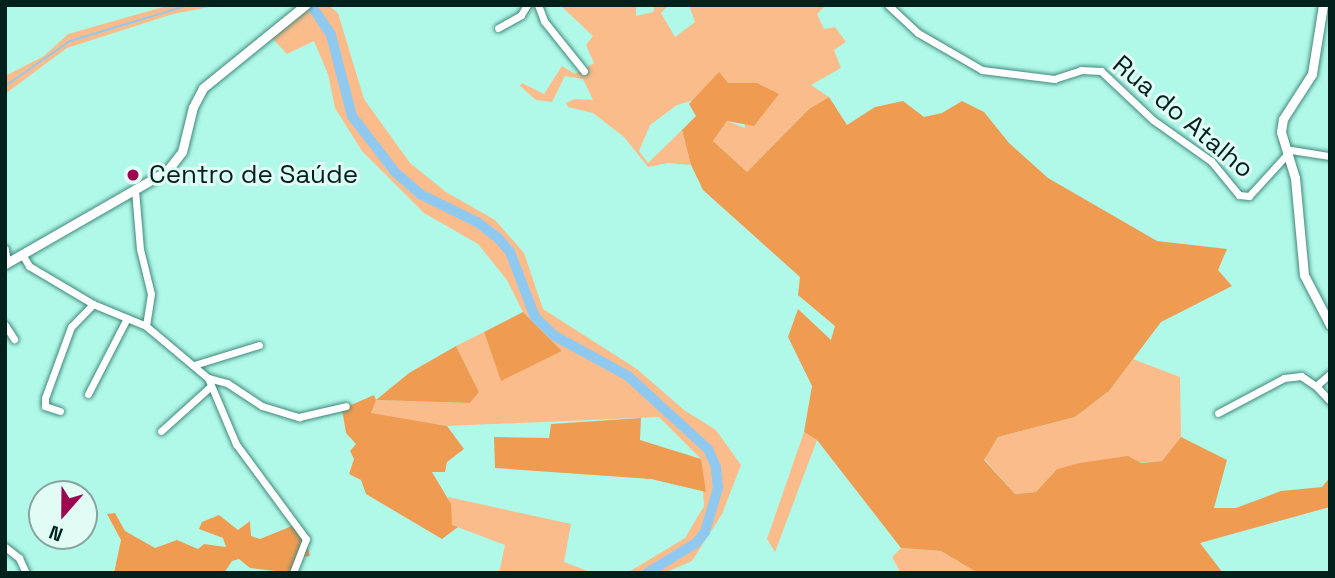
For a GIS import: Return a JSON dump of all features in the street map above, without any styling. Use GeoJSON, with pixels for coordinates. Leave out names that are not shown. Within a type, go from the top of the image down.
{"type":"FeatureCollection","features":[{"type":"Feature","properties":{"kind":"main road"},"geometry":{"type":"LineString","coordinates":[[1323,5],[1310,79],[1281,124],[1296,185],[1304,275],[1330,325]]}},
{"type":"Feature","properties":{"kind":"main road"},"geometry":{"type":"LineString","coordinates":[[6,263],[135,190],[180,157],[193,107],[208,83],[303,6]]}},
{"type":"Feature","properties":{"kind":"street"},"geometry":{"type":"LineString","coordinates":[[498,28],[521,15],[527,5]]}},
{"type":"Feature","properties":{"kind":"street"},"geometry":{"type":"LineString","coordinates":[[538,5],[544,21],[584,71]]}},
{"type":"Feature","properties":{"kind":"street","name":"Rua do Atalho"},"geometry":{"type":"LineString","coordinates":[[888,5],[918,33],[982,70],[1054,79],[1081,70],[1101,71],[1153,120],[1211,161],[1239,195],[1249,196],[1287,152]]}},
{"type":"Feature","properties":{"kind":"street"},"geometry":{"type":"LineString","coordinates":[[1287,152],[1298,149],[1330,156]]}},
{"type":"Feature","properties":{"kind":"street"},"geometry":{"type":"LineString","coordinates":[[135,190],[140,249],[151,294],[146,326]]}},
{"type":"Feature","properties":{"kind":"street"},"geometry":{"type":"LineString","coordinates":[[5,249],[6,263]]}},
{"type":"Feature","properties":{"kind":"street"},"geometry":{"type":"LineString","coordinates":[[22,254],[29,267],[93,304],[146,326],[194,365],[210,382],[236,444],[306,540],[293,573]]}},
{"type":"Feature","properties":{"kind":"street"},"geometry":{"type":"LineString","coordinates":[[60,411],[45,406],[45,398],[71,327],[93,304]]}},
{"type":"Feature","properties":{"kind":"street"},"geometry":{"type":"LineString","coordinates":[[88,394],[127,318]]}},
{"type":"Feature","properties":{"kind":"street"},"geometry":{"type":"LineString","coordinates":[[5,325],[14,339]]}},
{"type":"Feature","properties":{"kind":"street"},"geometry":{"type":"LineString","coordinates":[[194,365],[258,345]]}},
{"type":"Feature","properties":{"kind":"street"},"geometry":{"type":"LineString","coordinates":[[1316,386],[1330,374]]}},
{"type":"Feature","properties":{"kind":"street"},"geometry":{"type":"LineString","coordinates":[[1218,413],[1292,376],[1316,386],[1330,401]]}},
{"type":"Feature","properties":{"kind":"street"},"geometry":{"type":"LineString","coordinates":[[161,431],[210,382],[227,383],[262,406],[299,417],[346,406]]}},
{"type":"Feature","properties":{"kind":"street"},"geometry":{"type":"LineString","coordinates":[[5,547],[19,558],[26,573]]}},
{"type":"Feature","properties":{"kind":"shaded area"},"geometry":{"type":"Polygon","coordinates":[[[170,5],[220,5],[173,14],[67,48],[5,94],[5,76],[44,56],[68,34],[170,5]]]}},
{"type":"Feature","properties":{"kind":"shaded area"},"geometry":{"type":"Polygon","coordinates":[[[310,5],[328,5],[338,13],[364,99],[410,163],[446,192],[495,220],[524,253],[543,309],[637,369],[684,410],[716,430],[741,465],[722,514],[692,561],[664,573],[627,573],[685,538],[704,506],[701,459],[659,417],[447,426],[371,414],[375,400],[470,403],[479,392],[456,346],[484,332],[501,380],[562,351],[523,312],[507,280],[478,244],[424,213],[362,151],[335,108],[328,74],[314,41],[287,54],[272,38],[310,5]]]}},
{"type":"Feature","properties":{"kind":"shaded area"},"geometry":{"type":"Polygon","coordinates":[[[560,5],[636,5],[636,16],[653,12],[655,5],[669,5],[661,13],[675,37],[695,22],[689,5],[826,5],[817,14],[824,29],[835,27],[846,42],[834,50],[841,68],[811,85],[829,97],[809,109],[747,172],[713,141],[727,121],[745,128],[741,86],[728,83],[719,73],[698,99],[677,105],[650,125],[639,151],[648,163],[682,130],[691,165],[668,163],[648,167],[624,137],[593,113],[568,107],[566,103],[574,99],[593,100],[583,79],[565,76],[552,102],[536,100],[520,86],[522,83],[544,94],[562,66],[575,74],[594,63],[586,45],[593,36],[560,5]]]}},
{"type":"Feature","properties":{"kind":"shaded area"},"geometry":{"type":"Polygon","coordinates":[[[719,72],[728,83],[757,83],[779,94],[754,126],[727,121],[713,141],[747,172],[809,109],[829,97],[847,125],[875,107],[903,101],[924,117],[942,113],[962,101],[984,112],[1009,143],[1048,178],[1157,241],[1227,249],[1218,270],[1232,286],[1161,322],[1109,391],[1075,417],[998,437],[984,460],[1015,494],[1036,492],[1057,469],[1080,463],[1128,456],[1141,463],[1162,461],[1181,437],[1227,460],[1214,508],[1236,508],[1281,491],[1322,487],[1330,477],[1330,507],[1200,543],[1223,573],[978,573],[941,551],[901,548],[817,440],[804,432],[812,386],[788,337],[798,309],[831,340],[835,326],[798,295],[800,277],[703,190],[691,165],[682,130],[696,116],[689,104],[719,72]]]}},
{"type":"Feature","properties":{"kind":"shaded area"},"geometry":{"type":"Polygon","coordinates":[[[523,312],[562,351],[501,381],[484,332],[523,312]]]}},
{"type":"Feature","properties":{"kind":"shaded area"},"geometry":{"type":"Polygon","coordinates":[[[456,346],[479,392],[470,403],[376,400],[409,373],[456,346]]]}},
{"type":"Feature","properties":{"kind":"shaded area"},"geometry":{"type":"Polygon","coordinates":[[[1133,359],[1180,377],[1181,437],[1162,461],[1057,469],[1036,492],[1015,494],[984,459],[998,437],[1075,417],[1109,391],[1133,359]]]}},
{"type":"Feature","properties":{"kind":"shaded area"},"geometry":{"type":"Polygon","coordinates":[[[374,395],[376,400],[371,413],[447,426],[464,449],[447,462],[445,472],[432,472],[451,504],[452,525],[458,527],[442,539],[366,494],[361,480],[349,474],[354,459],[350,451],[356,444],[346,433],[342,409],[374,395]]]}},
{"type":"Feature","properties":{"kind":"shaded area"},"geometry":{"type":"Polygon","coordinates":[[[641,418],[640,440],[701,459],[706,492],[651,479],[495,468],[494,437],[549,438],[551,424],[641,418]]]}},
{"type":"Feature","properties":{"kind":"shaded area"},"geometry":{"type":"Polygon","coordinates":[[[804,432],[817,440],[775,552],[767,539],[804,432]]]}},
{"type":"Feature","properties":{"kind":"shaded area"},"geometry":{"type":"Polygon","coordinates":[[[448,497],[571,524],[564,562],[593,573],[499,573],[505,545],[452,525],[448,497]]]}},
{"type":"Feature","properties":{"kind":"shaded area"},"geometry":{"type":"Polygon","coordinates":[[[115,513],[125,531],[155,548],[177,540],[198,549],[204,544],[226,547],[223,538],[199,529],[202,522],[219,515],[238,530],[250,521],[251,536],[260,539],[292,526],[306,539],[310,556],[296,558],[292,573],[250,568],[239,559],[232,561],[224,573],[114,573],[121,540],[107,514],[115,513]]]}},
{"type":"Feature","properties":{"kind":"shaded area"},"geometry":{"type":"Polygon","coordinates":[[[901,548],[941,551],[978,573],[901,573],[892,557],[901,548]]]}},
{"type":"Feature","properties":{"kind":"waterway"},"geometry":{"type":"LineString","coordinates":[[5,86],[70,41],[189,5]]}},
{"type":"Feature","properties":{"kind":"waterway"},"geometry":{"type":"LineString","coordinates":[[311,5],[331,35],[352,116],[395,172],[420,194],[477,222],[498,238],[510,252],[535,317],[555,336],[628,376],[708,449],[716,467],[718,488],[705,532],[696,543],[647,573]]}},
{"type":"Feature","properties":{"kind":"place","name":"Centro de Saúde"},"geometry":{"type":"Point","coordinates":[133,175]}}]}
